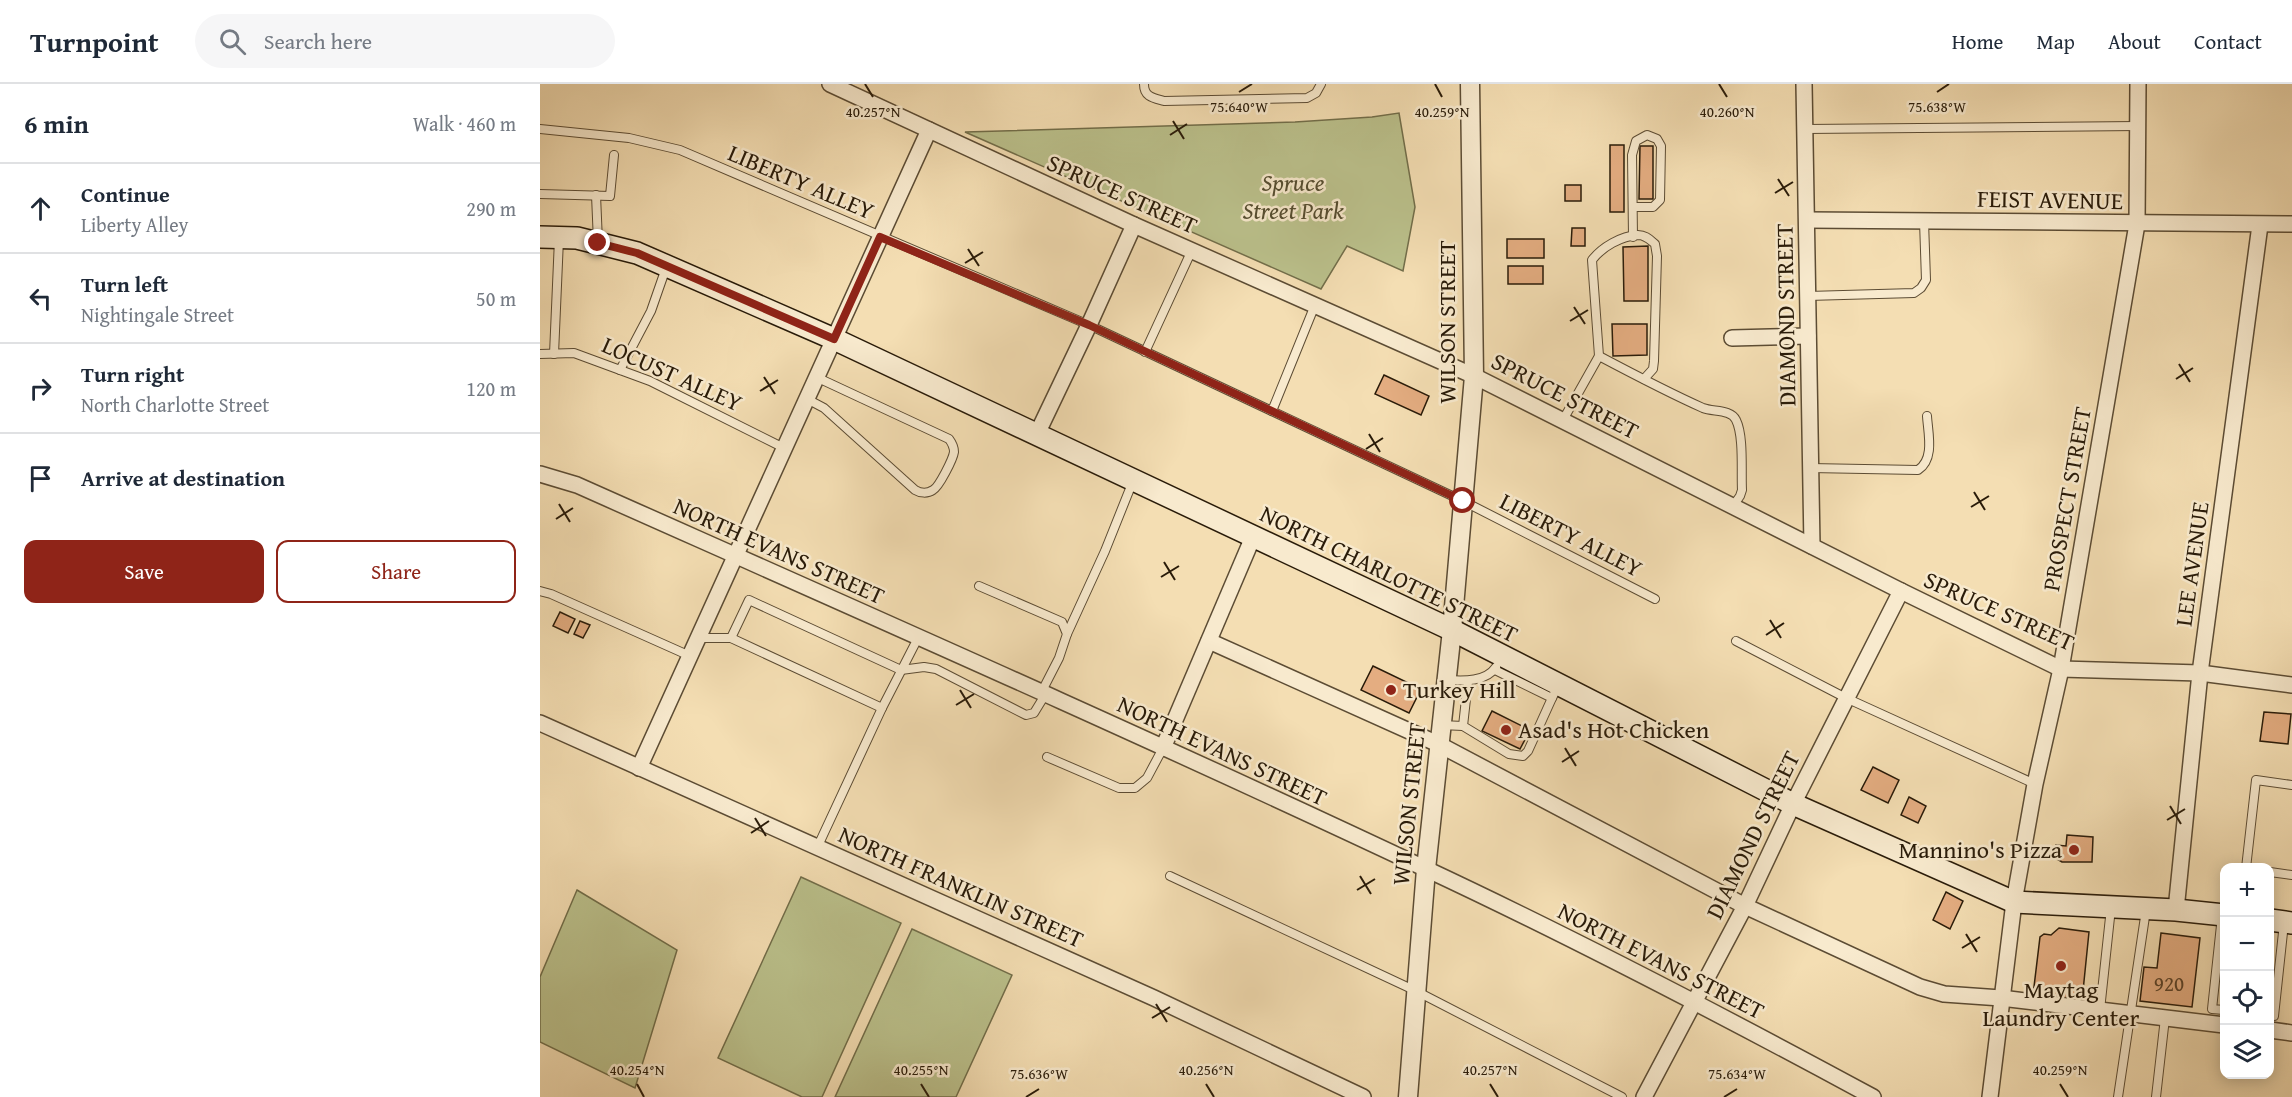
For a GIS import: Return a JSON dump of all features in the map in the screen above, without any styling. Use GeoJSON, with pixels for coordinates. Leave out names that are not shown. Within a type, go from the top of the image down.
{"type":"FeatureCollection","features":[{"type":"Feature","properties":{"kind":"main road","name":"NORTH CHARLOTTE STREET"},"geometry":{"type":"LineString","coordinates":[[549,237],[577,238],[637,253],[834,339],[1452,630],[1498,662],[1555,691],[1793,804],[2014,902],[2146,908],[2220,915]]}},
{"type":"Feature","properties":{"kind":"street","name":"SPRUCE STREET"},"geometry":{"type":"LineString","coordinates":[[830,84],[1134,225],[1474,376],[2061,669],[2200,673],[2292,685]]}},
{"type":"Feature","properties":{"kind":"street","name":"WILSON STREET"},"geometry":{"type":"LineString","coordinates":[[1408,1097],[1426,869],[1452,630],[1474,376],[1470,84]]}},
{"type":"Feature","properties":{"kind":"street","name":"DIAMOND STREET"},"geometry":{"type":"LineString","coordinates":[[1804,84],[1812,546]]}},
{"type":"Feature","properties":{"kind":"street","name":"PROSPECT STREET"},"geometry":{"type":"LineString","coordinates":[[1990,1097],[2014,902],[2061,669],[2137,224],[2138,84]]}},
{"type":"Feature","properties":{"kind":"street"},"geometry":{"type":"LineString","coordinates":[[639,768],[929,130]]}},
{"type":"Feature","properties":{"kind":"street","name":"FEIST AVENUE"},"geometry":{"type":"LineString","coordinates":[[1807,220],[2292,224]]}},
{"type":"Feature","properties":{"kind":"street"},"geometry":{"type":"LineString","coordinates":[[1037,434],[1134,225]]}},
{"type":"Feature","properties":{"kind":"street","name":"LEE AVENUE"},"geometry":{"type":"LineString","coordinates":[[2176,910],[2200,673],[2260,225]]}},
{"type":"Feature","properties":{"kind":"street"},"geometry":{"type":"LineString","coordinates":[[1732,338],[1808,336]]}},
{"type":"Feature","properties":{"kind":"street","name":"NORTH EVANS STREET"},"geometry":{"type":"LineString","coordinates":[[540,474],[577,485],[1163,748],[1426,869],[1694,1001],[1872,1097]]}},
{"type":"Feature","properties":{"kind":"street"},"geometry":{"type":"LineString","coordinates":[[1163,748],[1253,537]]}},
{"type":"Feature","properties":{"kind":"street","name":"DIAMOND STREET"},"geometry":{"type":"LineString","coordinates":[[1644,1097],[1745,906],[1793,804],[1901,591]]}},
{"type":"Feature","properties":{"kind":"street"},"geometry":{"type":"LineString","coordinates":[[1209,641],[1439,734],[1745,906],[1920,987],[1944,994],[2001,998],[2220,1025]]}},
{"type":"Feature","properties":{"kind":"street","name":"NORTH FRANKLIN STREET"},"geometry":{"type":"LineString","coordinates":[[540,723],[1154,998],[1363,1097]]}},
{"type":"Feature","properties":{"kind":"street"},"geometry":{"type":"LineString","coordinates":[[2274,1031],[2292,1033]]}},
{"type":"Feature","properties":{"kind":"lane"},"geometry":{"type":"LineString","coordinates":[[1144,84],[1144,90],[1149,97],[1164,100],[1306,98],[1316,93],[1321,84]]}},
{"type":"Feature","properties":{"kind":"lane"},"geometry":{"type":"LineString","coordinates":[[1805,129],[2138,126]]}},
{"type":"Feature","properties":{"kind":"lane","name":"LIBERTY ALLEY"},"geometry":{"type":"LineString","coordinates":[[540,129],[629,138],[680,150],[1089,325],[1463,501],[1655,599]]}},
{"type":"Feature","properties":{"kind":"lane"},"geometry":{"type":"LineString","coordinates":[[1633,207],[1653,207],[1660,200],[1661,146],[1656,139],[1647,135],[1636,141],[1632,154],[1633,237]]}},
{"type":"Feature","properties":{"kind":"lane"},"geometry":{"type":"LineString","coordinates":[[540,194],[610,196],[614,155]]}},
{"type":"Feature","properties":{"kind":"lane"},"geometry":{"type":"LineString","coordinates":[[596,195],[598,243]]}},
{"type":"Feature","properties":{"kind":"lane"},"geometry":{"type":"LineString","coordinates":[[1808,296],[1914,293],[1926,280],[1924,221]]}},
{"type":"Feature","properties":{"kind":"lane"},"geometry":{"type":"LineString","coordinates":[[1563,420],[1599,356],[1592,261],[1600,250],[1633,237],[1647,236],[1655,244],[1657,256],[1654,361],[1653,369],[1644,379]]}},
{"type":"Feature","properties":{"kind":"lane"},"geometry":{"type":"LineString","coordinates":[[549,237],[554,354]]}},
{"type":"Feature","properties":{"kind":"lane"},"geometry":{"type":"LineString","coordinates":[[1145,351],[1192,250]]}},
{"type":"Feature","properties":{"kind":"lane"},"geometry":{"type":"LineString","coordinates":[[620,370],[651,311],[667,266]]}},
{"type":"Feature","properties":{"kind":"lane"},"geometry":{"type":"LineString","coordinates":[[1272,411],[1315,305]]}},
{"type":"Feature","properties":{"kind":"lane","name":"LOCUST ALLEY"},"geometry":{"type":"LineString","coordinates":[[540,354],[574,353],[650,381],[784,448]]}},
{"type":"Feature","properties":{"kind":"lane"},"geometry":{"type":"LineString","coordinates":[[1599,356],[1707,410],[1731,414],[1736,419],[1739,430],[1742,490],[1733,506]]}},
{"type":"Feature","properties":{"kind":"lane"},"geometry":{"type":"LineString","coordinates":[[807,399],[824,408],[921,493],[933,490],[938,485],[954,454],[949,439],[816,377]]}},
{"type":"Feature","properties":{"kind":"lane"},"geometry":{"type":"LineString","coordinates":[[1810,468],[1918,470],[1924,466],[1929,457],[1927,416]]}},
{"type":"Feature","properties":{"kind":"lane"},"geometry":{"type":"LineString","coordinates":[[731,638],[749,600],[902,670],[924,667],[936,669],[1026,715],[1034,713],[1059,658],[1067,634],[1106,551],[1133,480]]}},
{"type":"Feature","properties":{"kind":"lane"},"geometry":{"type":"LineString","coordinates":[[979,586],[1062,622],[1067,634]]}},
{"type":"Feature","properties":{"kind":"lane"},"geometry":{"type":"LineString","coordinates":[[540,591],[690,656]]}},
{"type":"Feature","properties":{"kind":"lane"},"geometry":{"type":"LineString","coordinates":[[698,638],[731,638],[882,708]]}},
{"type":"Feature","properties":{"kind":"lane"},"geometry":{"type":"LineString","coordinates":[[818,848],[882,708],[918,638]]}},
{"type":"Feature","properties":{"kind":"lane"},"geometry":{"type":"LineString","coordinates":[[1736,641],[1846,698],[2036,784]]}},
{"type":"Feature","properties":{"kind":"lane"},"geometry":{"type":"LineString","coordinates":[[1446,680],[1468,681],[1485,676],[1498,662]]}},
{"type":"Feature","properties":{"kind":"lane"},"geometry":{"type":"LineString","coordinates":[[1463,726],[1468,681]]}},
{"type":"Feature","properties":{"kind":"lane"},"geometry":{"type":"LineString","coordinates":[[1439,734],[1463,726],[1509,754],[1523,756],[1528,751],[1555,691]]}},
{"type":"Feature","properties":{"kind":"lane"},"geometry":{"type":"LineString","coordinates":[[1047,757],[1119,788],[1135,788],[1147,778],[1163,748]]}},
{"type":"Feature","properties":{"kind":"lane"},"geometry":{"type":"LineString","coordinates":[[2246,863],[2256,780],[2292,785]]}},
{"type":"Feature","properties":{"kind":"lane"},"geometry":{"type":"LineString","coordinates":[[2274,873],[2292,875]]}},
{"type":"Feature","properties":{"kind":"lane"},"geometry":{"type":"LineString","coordinates":[[1170,876],[1416,991],[1622,1097]]}},
{"type":"Feature","properties":{"kind":"lane"},"geometry":{"type":"LineString","coordinates":[[2100,1010],[2111,906]]}},
{"type":"Feature","properties":{"kind":"lane"},"geometry":{"type":"LineString","coordinates":[[2118,1097],[2146,908]]}},
{"type":"Feature","properties":{"kind":"lane"},"geometry":{"type":"LineString","coordinates":[[2220,1010],[2212,1009],[2223,917]]}},
{"type":"Feature","properties":{"kind":"lane"},"geometry":{"type":"LineString","coordinates":[[2274,1016],[2282,922]]}},
{"type":"Feature","properties":{"kind":"lane"},"geometry":{"type":"LineString","coordinates":[[2156,1097],[2165,1018]]}},
{"type":"Feature","properties":{"kind":"green space","name":"Spruce Street Park"},"geometry":{"type":"Polygon","coordinates":[[[1399,113],[1415,207],[1403,271],[1347,246],[1321,289],[965,132],[1295,122],[1399,113]]]}},
{"type":"Feature","properties":{"kind":"green space"},"geometry":{"type":"Polygon","coordinates":[[[801,877],[901,923],[822,1097],[802,1097],[718,1058],[801,877]]]}},
{"type":"Feature","properties":{"kind":"green space"},"geometry":{"type":"Polygon","coordinates":[[[577,890],[677,950],[635,1088],[540,1042],[540,977],[577,890]]]}},
{"type":"Feature","properties":{"kind":"green space"},"geometry":{"type":"Polygon","coordinates":[[[912,929],[1012,975],[956,1097],[835,1097],[912,929]]]}},
{"type":"Feature","properties":{"kind":"building"},"geometry":{"type":"Polygon","coordinates":[[[1610,145],[1624,145],[1624,212],[1610,212],[1610,145]]]}},
{"type":"Feature","properties":{"kind":"building"},"geometry":{"type":"Polygon","coordinates":[[[1640,146],[1653,146],[1653,199],[1639,199],[1640,146]]]}},
{"type":"Feature","properties":{"kind":"building"},"geometry":{"type":"Polygon","coordinates":[[[1565,185],[1581,185],[1581,201],[1565,201],[1565,185]]]}},
{"type":"Feature","properties":{"kind":"building"},"geometry":{"type":"Polygon","coordinates":[[[1572,228],[1585,228],[1585,246],[1571,246],[1572,228]]]}},
{"type":"Feature","properties":{"kind":"building"},"geometry":{"type":"Polygon","coordinates":[[[1507,239],[1544,239],[1544,258],[1507,258],[1507,239]]]}},
{"type":"Feature","properties":{"kind":"building"},"geometry":{"type":"Polygon","coordinates":[[[1648,246],[1648,301],[1624,301],[1623,247],[1648,246]]]}},
{"type":"Feature","properties":{"kind":"building"},"geometry":{"type":"Polygon","coordinates":[[[1508,266],[1543,266],[1543,284],[1508,284],[1508,266]]]}},
{"type":"Feature","properties":{"kind":"building"},"geometry":{"type":"Polygon","coordinates":[[[1612,324],[1647,324],[1647,355],[1613,356],[1612,324]]]}},
{"type":"Feature","properties":{"kind":"building"},"geometry":{"type":"Polygon","coordinates":[[[1384,375],[1429,396],[1421,415],[1375,394],[1384,375]]]}},
{"type":"Feature","properties":{"kind":"building"},"geometry":{"type":"Polygon","coordinates":[[[560,612],[575,619],[568,633],[553,626],[560,612]]]}},
{"type":"Feature","properties":{"kind":"building"},"geometry":{"type":"Polygon","coordinates":[[[580,621],[590,625],[583,638],[574,634],[580,621]]]}},
{"type":"Feature","properties":{"kind":"building","name":"Turkey Hill"},"geometry":{"type":"Polygon","coordinates":[[[1373,666],[1421,689],[1409,713],[1361,690],[1373,666]]]}},
{"type":"Feature","properties":{"kind":"building","name":"Asad's Hot Chicken"},"geometry":{"type":"Polygon","coordinates":[[[1492,711],[1530,730],[1520,749],[1482,731],[1492,711]]]}},
{"type":"Feature","properties":{"kind":"building"},"geometry":{"type":"Polygon","coordinates":[[[2264,712],[2291,714],[2288,744],[2260,741],[2264,712]]]}},
{"type":"Feature","properties":{"kind":"building"},"geometry":{"type":"Polygon","coordinates":[[[1873,767],[1899,780],[1888,803],[1861,790],[1873,767]]]}},
{"type":"Feature","properties":{"kind":"building"},"geometry":{"type":"Polygon","coordinates":[[[1909,797],[1926,806],[1918,823],[1901,815],[1909,797]]]}},
{"type":"Feature","properties":{"kind":"building","name":"Mannino's Pizza"},"geometry":{"type":"Polygon","coordinates":[[[2067,835],[2093,837],[2092,862],[2062,862],[2057,859],[2056,845],[2066,846],[2067,835]]]}},
{"type":"Feature","properties":{"kind":"building"},"geometry":{"type":"Polygon","coordinates":[[[1946,892],[1963,901],[1950,929],[1933,920],[1946,892]]]}},
{"type":"Feature","properties":{"kind":"building","name":"Maytag Laundry Center"},"geometry":{"type":"Polygon","coordinates":[[[2059,928],[2089,932],[2082,1001],[2033,995],[2040,937],[2044,934],[2051,935],[2059,928]]]}},
{"type":"Feature","properties":{"kind":"building"},"geometry":{"type":"Polygon","coordinates":[[[2161,933],[2200,938],[2192,1007],[2140,1001],[2144,967],[2157,968],[2161,933]]]}},
{"type":"Feature","properties":{"kind":"place","name":"Turkey Hill"},"geometry":{"type":"Point","coordinates":[1391,690]}},
{"type":"Feature","properties":{"kind":"place","name":"Asad's Hot Chicken"},"geometry":{"type":"Point","coordinates":[1506,730]}},
{"type":"Feature","properties":{"kind":"place","name":"Mannino's Pizza"},"geometry":{"type":"Point","coordinates":[2074,850]}},
{"type":"Feature","properties":{"kind":"place","name":"Maytag Laundry Center"},"geometry":{"type":"Point","coordinates":[2061,966]}},
{"type":"Feature","properties":{"kind":"route"},"geometry":{"type":"LineString","coordinates":[[598,243],[637,253],[834,339],[880,237],[1089,325],[1463,501]]}}]}
